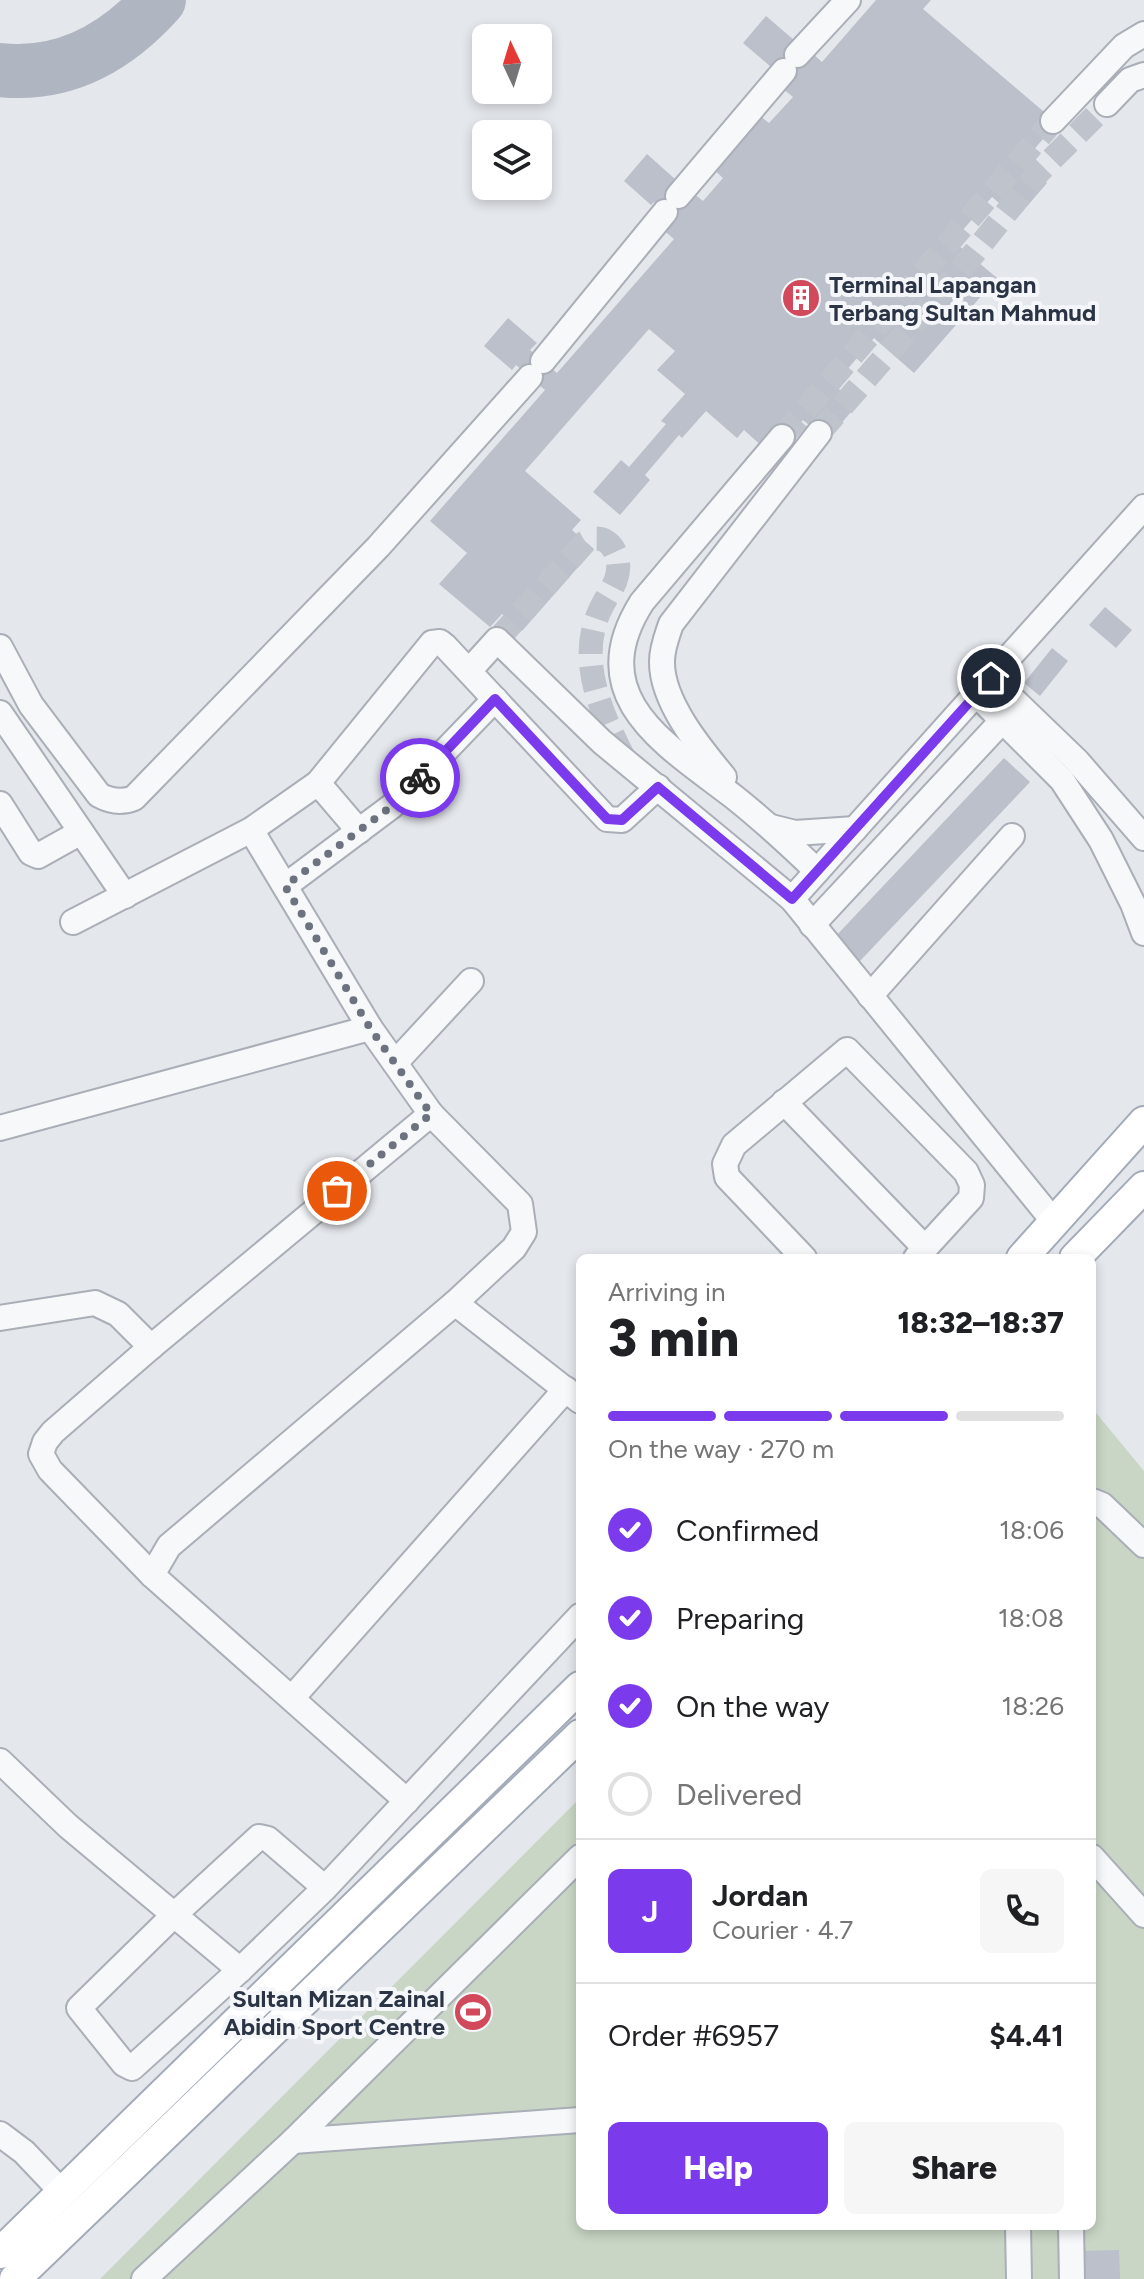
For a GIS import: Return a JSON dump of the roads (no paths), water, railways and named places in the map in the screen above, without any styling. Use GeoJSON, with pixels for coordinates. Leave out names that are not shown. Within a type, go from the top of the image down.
{"type":"FeatureCollection","features":[{"type":"Feature","properties":{"kind":"main road"},"geometry":{"type":"LineString","coordinates":[[1026,1254],[1144,1122]]}},
{"type":"Feature","properties":{"kind":"main road"},"geometry":{"type":"LineString","coordinates":[[1079,1254],[1144,1187]]}},
{"type":"Feature","properties":{"kind":"main road"},"geometry":{"type":"LineString","coordinates":[[0,2253],[576,1691]]}},
{"type":"Feature","properties":{"kind":"main road"},"geometry":{"type":"LineString","coordinates":[[14,2279],[576,1739]]}},
{"type":"Feature","properties":{"kind":"street"},"geometry":{"type":"LineString","coordinates":[[0,647],[31,705],[99,795],[126,802],[134,798],[378,547],[536,369],[791,63],[848,0]]}},
{"type":"Feature","properties":{"kind":"street"},"geometry":{"type":"LineString","coordinates":[[1053,121],[1124,46],[1144,34]]}},
{"type":"Feature","properties":{"kind":"street"},"geometry":{"type":"LineString","coordinates":[[1107,104],[1130,80],[1144,75]]}},
{"type":"Feature","properties":{"kind":"street"},"geometry":{"type":"LineString","coordinates":[[751,810],[693,739],[670,695],[662,662],[664,645],[671,624],[819,433]]}},
{"type":"Feature","properties":{"kind":"street"},"geometry":{"type":"LineString","coordinates":[[782,437],[642,602],[627,630],[622,662],[627,693],[642,721],[771,827],[817,871]]}},
{"type":"Feature","properties":{"kind":"street"},"geometry":{"type":"LineString","coordinates":[[792,899],[1144,507]]}},
{"type":"Feature","properties":{"kind":"street"},"geometry":{"type":"LineString","coordinates":[[469,671],[497,640],[607,738],[625,760],[792,899],[1055,1223]]}},
{"type":"Feature","properties":{"kind":"street"},"geometry":{"type":"LineString","coordinates":[[73,922],[251,830],[318,783],[432,643],[440,642],[445,646],[607,819],[622,820],[658,787]]}},
{"type":"Feature","properties":{"kind":"street"},"geometry":{"type":"LineString","coordinates":[[983,686],[1002,721],[1062,780],[1101,840],[1144,933]]}},
{"type":"Feature","properties":{"kind":"street"},"geometry":{"type":"LineString","coordinates":[[983,686],[1077,761],[1144,838]]}},
{"type":"Feature","properties":{"kind":"street"},"geometry":{"type":"LineString","coordinates":[[285,886],[392,806],[495,699]]}},
{"type":"Feature","properties":{"kind":"street"},"geometry":{"type":"LineString","coordinates":[[0,713],[125,896]]}},
{"type":"Feature","properties":{"kind":"street"},"geometry":{"type":"LineString","coordinates":[[812,925],[1002,721]]}},
{"type":"Feature","properties":{"kind":"street"},"geometry":{"type":"LineString","coordinates":[[318,783],[359,831]]}},
{"type":"Feature","properties":{"kind":"street"},"geometry":{"type":"LineString","coordinates":[[0,804],[31,853],[38,856],[81,832]]}},
{"type":"Feature","properties":{"kind":"street"},"geometry":{"type":"LineString","coordinates":[[771,827],[795,833],[855,829]]}},
{"type":"Feature","properties":{"kind":"street"},"geometry":{"type":"LineString","coordinates":[[152,1575],[169,1546],[455,1303],[514,1248],[524,1232],[520,1204],[431,1114],[370,1028],[251,830]]}},
{"type":"Feature","properties":{"kind":"street"},"geometry":{"type":"LineString","coordinates":[[870,996],[1012,836]]}},
{"type":"Feature","properties":{"kind":"street"},"geometry":{"type":"LineString","coordinates":[[395,1063],[471,981]]}},
{"type":"Feature","properties":{"kind":"street"},"geometry":{"type":"LineString","coordinates":[[0,1128],[370,1028]]}},
{"type":"Feature","properties":{"kind":"street"},"geometry":{"type":"LineString","coordinates":[[784,1102],[920,1253],[971,1198],[972,1185],[966,1172],[847,1050],[784,1102],[734,1145],[725,1164],[727,1177],[800,1254]]}},
{"type":"Feature","properties":{"kind":"street"},"geometry":{"type":"LineString","coordinates":[[407,1801],[152,1575],[50,1470],[41,1454],[53,1432],[431,1114]]}},
{"type":"Feature","properties":{"kind":"street"},"geometry":{"type":"LineString","coordinates":[[966,1172],[991,1145]]}},
{"type":"Feature","properties":{"kind":"street"},"geometry":{"type":"LineString","coordinates":[[0,1318],[95,1303],[118,1314],[151,1347]]}},
{"type":"Feature","properties":{"kind":"street"},"geometry":{"type":"LineString","coordinates":[[292,1698],[573,1395],[455,1303]]}},
{"type":"Feature","properties":{"kind":"street"},"geometry":{"type":"LineString","coordinates":[[1096,1503],[1144,1545]]}},
{"type":"Feature","properties":{"kind":"street"},"geometry":{"type":"LineString","coordinates":[[325,1888],[268,1839],[259,1837],[79,2008],[124,2064],[132,2068],[325,1888],[576,1620]]}},
{"type":"Feature","properties":{"kind":"street"},"geometry":{"type":"LineString","coordinates":[[0,1761],[68,1826],[240,1970]]}},
{"type":"Feature","properties":{"kind":"street"},"geometry":{"type":"LineString","coordinates":[[144,2279],[293,2141],[576,1861]]}},
{"type":"Feature","properties":{"kind":"street"},"geometry":{"type":"LineString","coordinates":[[1096,1861],[1142,1910]]}},
{"type":"Feature","properties":{"kind":"street"},"geometry":{"type":"LineString","coordinates":[[293,2141],[576,2120]]}},
{"type":"Feature","properties":{"kind":"street"},"geometry":{"type":"LineString","coordinates":[[0,2134],[24,2152],[62,2192]]}},
{"type":"Feature","properties":{"kind":"street"},"geometry":{"type":"LineString","coordinates":[[1018,2230],[1019,2279]]}},
{"type":"Feature","properties":{"kind":"street"},"geometry":{"type":"LineString","coordinates":[[1071,2230],[1072,2279]]}},
{"type":"Feature","properties":{"kind":"street"},"geometry":{"type":"LineString","coordinates":[[0,2265],[14,2279]]}},
{"type":"Feature","properties":{"kind":"tunnel"},"geometry":{"type":"LineString","coordinates":[[819,433],[971,257],[1037,174],[1107,104]]}},
{"type":"Feature","properties":{"kind":"tunnel"},"geometry":{"type":"LineString","coordinates":[[782,437],[1053,121]]}},
{"type":"Feature","properties":{"kind":"tunnel"},"geometry":{"type":"LineString","coordinates":[[497,640],[585,542],[591,539],[607,542],[614,551],[618,569],[594,627],[591,666],[600,705],[625,760]]}},
{"type":"Feature","properties":{"kind":"place","name":"Terminal Lapangan Terbang Sultan Mahmud"},"geometry":{"type":"Point","coordinates":[801,298]}},
{"type":"Feature","properties":{"kind":"place","name":"Sultan Mizan Zainal Abidin Sport Centre"},"geometry":{"type":"Point","coordinates":[473,2012]}}]}
